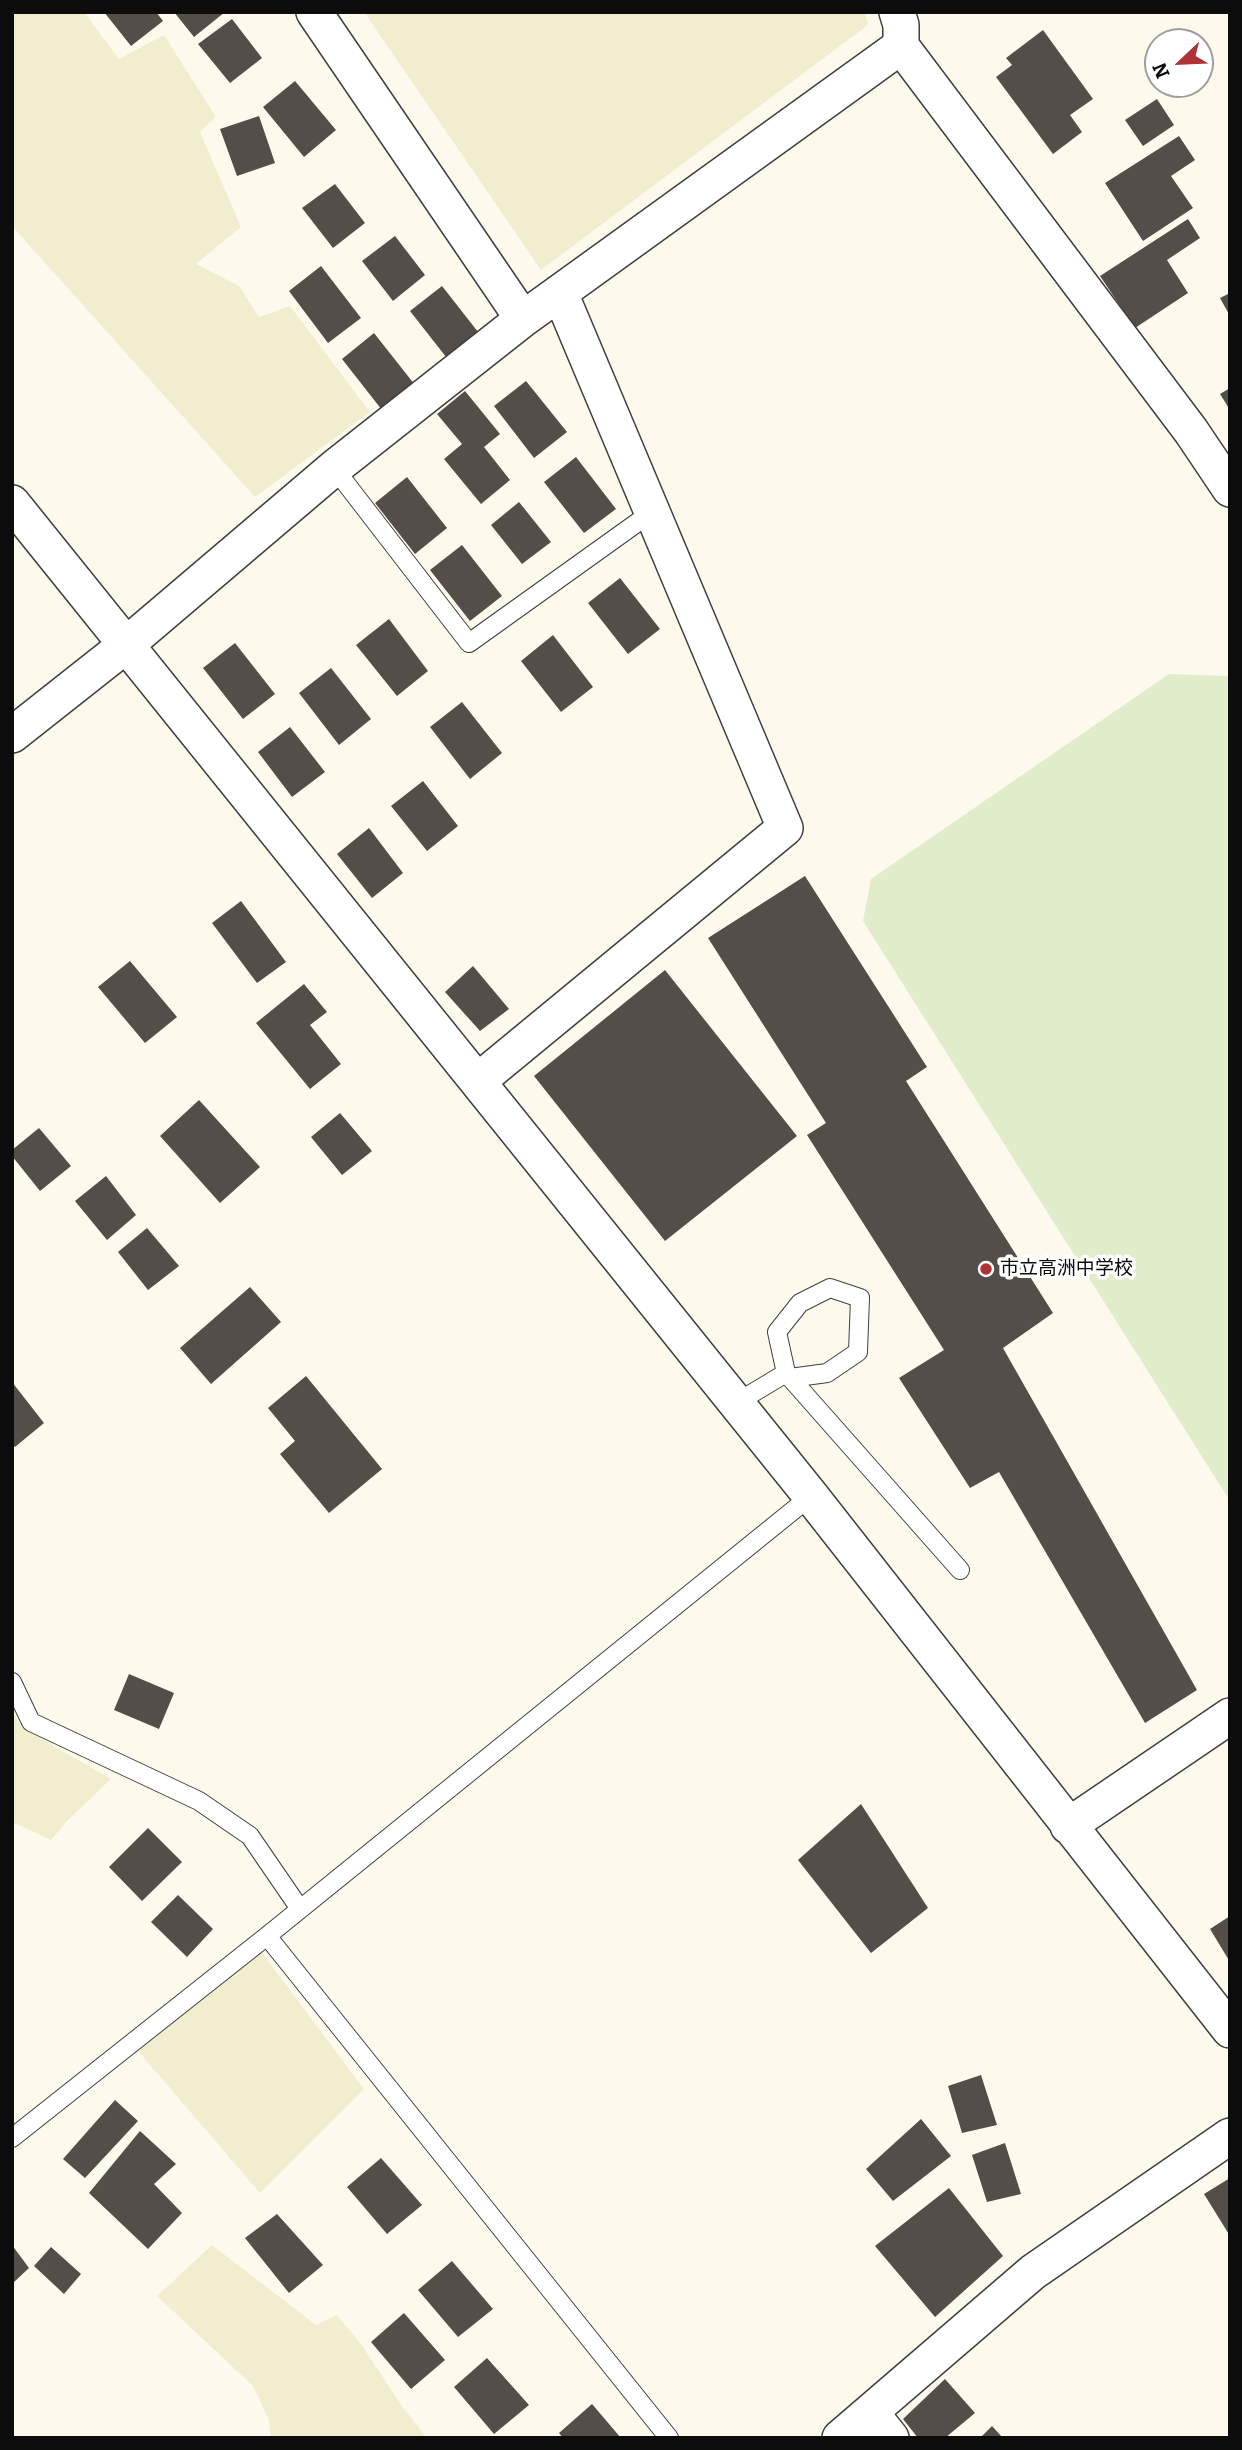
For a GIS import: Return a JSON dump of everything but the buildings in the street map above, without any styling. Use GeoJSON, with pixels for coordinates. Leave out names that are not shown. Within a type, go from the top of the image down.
{"type":"FeatureCollection","features":[{"type":"Feature","properties":{"kind":"street"},"geometry":{"type":"LineString","coordinates":[[314,12],[523,319]]}},
{"type":"Feature","properties":{"kind":"street"},"geometry":{"type":"LineString","coordinates":[[12,735],[126,645],[334,468],[905,24],[1230,489]]}},
{"type":"Feature","properties":{"kind":"street"},"geometry":{"type":"LineString","coordinates":[[478,1081],[785,828],[560,293]]}},
{"type":"Feature","properties":{"kind":"street"},"geometry":{"type":"LineString","coordinates":[[12,503],[811,1496],[1230,2030]]}},
{"type":"Feature","properties":{"kind":"street"},"geometry":{"type":"LineString","coordinates":[[1068,1826],[1230,1716]]}},
{"type":"Feature","properties":{"kind":"street"},"geometry":{"type":"LineString","coordinates":[[840,2438],[881,2425],[1033,2272],[1230,2136]]}},
{"type":"Feature","properties":{"kind":"lane"},"geometry":{"type":"LineString","coordinates":[[334,468],[469,643],[652,512]]}},
{"type":"Feature","properties":{"kind":"lane"},"geometry":{"type":"LineString","coordinates":[[736,1403],[788,1376],[827,1373],[858,1352],[860,1298],[830,1288],[800,1303],[777,1332],[788,1376],[960,1570]]}},
{"type":"Feature","properties":{"kind":"lane"},"geometry":{"type":"LineString","coordinates":[[12,2137],[267,1936],[811,1496]]}},
{"type":"Feature","properties":{"kind":"lane"},"geometry":{"type":"LineString","coordinates":[[12,1682],[31,1722],[199,1801],[250,1836],[300,1909]]}},
{"type":"Feature","properties":{"kind":"lane"},"geometry":{"type":"LineString","coordinates":[[267,1936],[669,2438]]}},
{"type":"Feature","properties":{"kind":"shaded area"},"geometry":{"type":"Polygon","coordinates":[[[12,12],[84,12],[119,59],[164,35],[216,117],[200,132],[241,227],[196,264],[239,286],[259,317],[290,306],[370,412],[255,497],[12,226],[12,12]]]}},
{"type":"Feature","properties":{"kind":"shaded area"},"geometry":{"type":"Polygon","coordinates":[[[364,12],[865,12],[868,25],[541,270],[364,12]]]}},
{"type":"Feature","properties":{"kind":"shaded area"},"geometry":{"type":"Polygon","coordinates":[[[12,1710],[21,1727],[111,1779],[51,1840],[12,1822],[12,1710]]]}},
{"type":"Feature","properties":{"kind":"shaded area"},"geometry":{"type":"Polygon","coordinates":[[[260,1950],[364,2089],[260,2193],[138,2051],[260,1950]]]}},
{"type":"Feature","properties":{"kind":"shaded area"},"geometry":{"type":"Polygon","coordinates":[[[212,2245],[316,2325],[337,2315],[361,2344],[427,2438],[271,2438],[269,2420],[253,2386],[157,2296],[212,2245]]]}},
{"type":"Feature","properties":{"kind":"green space"},"geometry":{"type":"Polygon","coordinates":[[[1169,674],[1230,676],[1230,1501],[863,921],[871,879],[1169,674]]]}},
{"type":"Feature","properties":{"kind":"place","name":"市立高洲中学校"},"geometry":{"type":"Point","coordinates":[986,1269]}}]}
